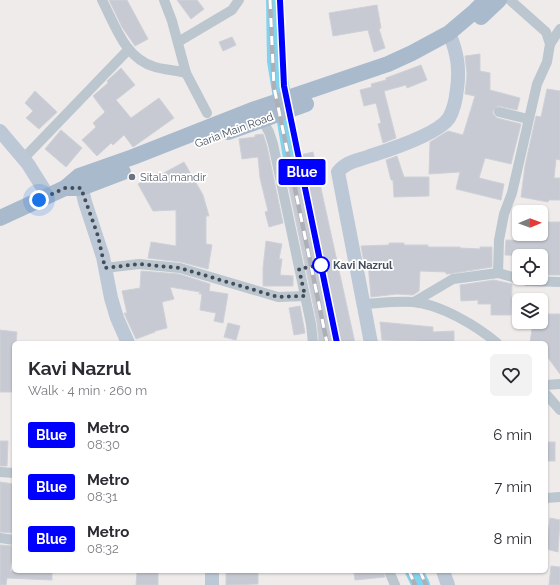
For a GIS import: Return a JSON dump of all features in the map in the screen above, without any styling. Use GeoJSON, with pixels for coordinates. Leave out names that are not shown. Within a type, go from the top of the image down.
{"type":"FeatureCollection","features":[{"type":"Feature","properties":{"kind":"main road","name":"Garia Main Road"},"geometry":{"type":"LineString","coordinates":[[451,37],[486,0]]}},
{"type":"Feature","properties":{"kind":"main road","name":"Garia Main Road"},"geometry":{"type":"LineString","coordinates":[[0,218],[148,152],[320,93],[451,37],[499,0]]}},
{"type":"Feature","properties":{"kind":"street"},"geometry":{"type":"LineString","coordinates":[[102,0],[128,50],[141,61],[154,67],[186,73]]}},
{"type":"Feature","properties":{"kind":"street"},"geometry":{"type":"LineString","coordinates":[[164,0],[172,20],[186,73],[207,113]]}},
{"type":"Feature","properties":{"kind":"street"},"geometry":{"type":"LineString","coordinates":[[178,42],[232,10],[239,0]]}},
{"type":"Feature","properties":{"kind":"street"},"geometry":{"type":"LineString","coordinates":[[510,0],[546,32],[550,44]]}},
{"type":"Feature","properties":{"kind":"street"},"geometry":{"type":"LineString","coordinates":[[498,273],[499,240],[504,214],[512,193],[528,119],[537,84],[547,62],[550,44],[560,29]]}},
{"type":"Feature","properties":{"kind":"street"},"geometry":{"type":"LineString","coordinates":[[371,341],[338,172],[344,165],[422,137],[442,126],[456,103],[458,86],[459,69],[451,37]]}},
{"type":"Feature","properties":{"kind":"street"},"geometry":{"type":"LineString","coordinates":[[23,159],[128,50]]}},
{"type":"Feature","properties":{"kind":"street"},"geometry":{"type":"LineString","coordinates":[[499,112],[528,119]]}},
{"type":"Feature","properties":{"kind":"street"},"geometry":{"type":"LineString","coordinates":[[259,114],[269,132],[273,144],[305,296],[313,341]]}},
{"type":"Feature","properties":{"kind":"street"},"geometry":{"type":"LineString","coordinates":[[0,131],[23,159],[48,196]]}},
{"type":"Feature","properties":{"kind":"street"},"geometry":{"type":"LineString","coordinates":[[80,182],[98,236],[111,298],[117,318],[127,341]]}},
{"type":"Feature","properties":{"kind":"street"},"geometry":{"type":"LineString","coordinates":[[105,268],[139,264],[180,268],[278,297],[305,296]]}},
{"type":"Feature","properties":{"kind":"street"},"geometry":{"type":"LineString","coordinates":[[414,302],[453,279],[498,273],[527,281],[560,282]]}},
{"type":"Feature","properties":{"kind":"street"},"geometry":{"type":"LineString","coordinates":[[364,304],[414,302],[434,307],[458,317],[486,333],[495,341]]}},
{"type":"Feature","properties":{"kind":"street"},"geometry":{"type":"LineString","coordinates":[[548,385],[560,384]]}},
{"type":"Feature","properties":{"kind":"street"},"geometry":{"type":"LineString","coordinates":[[548,396],[560,410]]}},
{"type":"Feature","properties":{"kind":"street"},"geometry":{"type":"LineString","coordinates":[[0,472],[12,473]]}},
{"type":"Feature","properties":{"kind":"street"},"geometry":{"type":"LineString","coordinates":[[548,498],[560,497]]}},
{"type":"Feature","properties":{"kind":"street"},"geometry":{"type":"LineString","coordinates":[[0,538],[12,540]]}},
{"type":"Feature","properties":{"kind":"street"},"geometry":{"type":"LineString","coordinates":[[212,573],[212,585]]}},
{"type":"Feature","properties":{"kind":"street"},"geometry":{"type":"LineString","coordinates":[[390,573],[395,585]]}},
{"type":"Feature","properties":{"kind":"street"},"geometry":{"type":"LineString","coordinates":[[444,573],[448,585]]}},
{"type":"Feature","properties":{"kind":"building"},"geometry":{"type":"Polygon","coordinates":[[[109,0],[127,0],[148,39],[135,46],[122,27],[109,0]]]}},
{"type":"Feature","properties":{"kind":"building"},"geometry":{"type":"Polygon","coordinates":[[[177,0],[197,0],[204,9],[191,19],[177,0]]]}},
{"type":"Feature","properties":{"kind":"building"},"geometry":{"type":"Polygon","coordinates":[[[377,5],[381,28],[379,29],[385,48],[374,52],[368,30],[333,36],[329,13],[377,5]]]}},
{"type":"Feature","properties":{"kind":"building"},"geometry":{"type":"Polygon","coordinates":[[[232,37],[236,45],[223,51],[219,42],[232,37]]]}},
{"type":"Feature","properties":{"kind":"building"},"geometry":{"type":"Polygon","coordinates":[[[480,54],[480,71],[490,73],[490,90],[520,98],[517,110],[498,106],[493,111],[493,114],[497,118],[521,124],[511,164],[485,158],[479,178],[504,184],[501,200],[456,189],[460,172],[429,174],[430,142],[448,131],[463,135],[475,96],[465,94],[467,74],[465,56],[480,54]]]}},
{"type":"Feature","properties":{"kind":"building"},"geometry":{"type":"Polygon","coordinates":[[[421,65],[427,80],[407,88],[406,85],[384,91],[396,138],[383,143],[378,124],[381,123],[376,103],[364,106],[360,90],[372,87],[371,84],[386,80],[386,78],[421,65]]]}},
{"type":"Feature","properties":{"kind":"building"},"geometry":{"type":"Polygon","coordinates":[[[121,68],[135,85],[116,100],[131,118],[159,98],[174,118],[133,147],[124,135],[113,145],[111,143],[97,156],[82,140],[96,127],[93,123],[105,112],[93,96],[108,83],[107,81],[121,68]]]}},
{"type":"Feature","properties":{"kind":"building"},"geometry":{"type":"Polygon","coordinates":[[[547,89],[560,91],[560,160],[556,159],[554,178],[560,178],[560,200],[549,200],[548,202],[521,197],[525,166],[536,116],[541,117],[547,89]]]}},
{"type":"Feature","properties":{"kind":"building"},"geometry":{"type":"Polygon","coordinates":[[[35,91],[57,112],[39,129],[26,118],[33,111],[25,103],[35,91]]]}},
{"type":"Feature","properties":{"kind":"building"},"geometry":{"type":"Polygon","coordinates":[[[61,130],[82,148],[66,167],[45,149],[61,130]]]}},
{"type":"Feature","properties":{"kind":"building"},"geometry":{"type":"Polygon","coordinates":[[[263,134],[267,146],[283,223],[269,227],[265,212],[268,211],[260,178],[258,157],[242,159],[239,139],[255,137],[255,135],[263,134]]]}},
{"type":"Feature","properties":{"kind":"building"},"geometry":{"type":"Polygon","coordinates":[[[313,152],[355,341],[319,341],[317,323],[283,159],[313,152]]]}},
{"type":"Feature","properties":{"kind":"building"},"geometry":{"type":"Polygon","coordinates":[[[397,156],[404,177],[429,177],[429,196],[394,197],[393,180],[391,180],[386,160],[397,156]]]}},
{"type":"Feature","properties":{"kind":"building"},"geometry":{"type":"Polygon","coordinates":[[[184,162],[203,195],[209,216],[206,216],[206,244],[212,245],[208,269],[181,262],[148,258],[151,242],[176,246],[176,210],[153,211],[138,184],[158,173],[160,175],[184,162]]]}},
{"type":"Feature","properties":{"kind":"building"},"geometry":{"type":"Polygon","coordinates":[[[548,222],[560,222],[560,275],[548,275],[548,249],[512,249],[512,255],[505,255],[506,240],[548,241],[548,222]]]}},
{"type":"Feature","properties":{"kind":"building"},"geometry":{"type":"Polygon","coordinates":[[[266,241],[282,244],[279,259],[282,259],[280,275],[293,276],[293,286],[263,286],[266,241]]]}},
{"type":"Feature","properties":{"kind":"building"},"geometry":{"type":"Polygon","coordinates":[[[389,243],[404,243],[404,245],[428,245],[428,247],[460,247],[480,249],[480,247],[492,247],[492,267],[448,274],[446,274],[446,272],[420,271],[419,291],[413,295],[397,294],[371,297],[368,263],[364,263],[361,246],[389,245],[389,243]]]}},
{"type":"Feature","properties":{"kind":"building"},"geometry":{"type":"Polygon","coordinates":[[[141,271],[179,274],[210,284],[209,291],[228,294],[223,323],[214,321],[216,313],[200,310],[202,294],[199,294],[200,292],[170,287],[174,299],[162,302],[167,328],[136,339],[124,313],[127,313],[122,291],[140,288],[141,271]]]}},
{"type":"Feature","properties":{"kind":"building"},"geometry":{"type":"Polygon","coordinates":[[[494,280],[512,284],[511,315],[491,315],[491,304],[478,304],[478,300],[461,301],[460,285],[494,280]]]}},
{"type":"Feature","properties":{"kind":"building"},"geometry":{"type":"Polygon","coordinates":[[[300,306],[305,333],[294,335],[289,308],[300,306]]]}},
{"type":"Feature","properties":{"kind":"building"},"geometry":{"type":"Polygon","coordinates":[[[548,314],[560,314],[560,374],[548,358],[548,341],[530,341],[532,329],[548,329],[548,314]]]}},
{"type":"Feature","properties":{"kind":"building"},"geometry":{"type":"Polygon","coordinates":[[[380,322],[433,327],[433,332],[454,331],[454,341],[382,340],[380,322]]]}},
{"type":"Feature","properties":{"kind":"building"},"geometry":{"type":"Polygon","coordinates":[[[228,323],[240,326],[236,340],[224,337],[228,323]]]}},
{"type":"Feature","properties":{"kind":"building"},"geometry":{"type":"Polygon","coordinates":[[[0,330],[17,332],[16,341],[12,341],[12,392],[0,392],[0,330]]]}},
{"type":"Feature","properties":{"kind":"building"},"geometry":{"type":"Polygon","coordinates":[[[0,441],[8,441],[7,466],[0,466],[0,441]]]}},
{"type":"Feature","properties":{"kind":"building"},"geometry":{"type":"Polygon","coordinates":[[[548,442],[555,442],[555,461],[548,461],[548,442]]]}},
{"type":"Feature","properties":{"kind":"building"},"geometry":{"type":"Polygon","coordinates":[[[0,482],[12,484],[12,533],[0,532],[0,482]]]}},
{"type":"Feature","properties":{"kind":"building"},"geometry":{"type":"Polygon","coordinates":[[[550,518],[560,520],[558,552],[548,550],[550,518]]]}},
{"type":"Feature","properties":{"kind":"building"},"geometry":{"type":"Polygon","coordinates":[[[0,545],[12,546],[10,571],[12,571],[12,573],[52,573],[52,580],[7,578],[6,585],[0,585],[0,545]]]}},
{"type":"Feature","properties":{"kind":"building"},"geometry":{"type":"Polygon","coordinates":[[[551,566],[560,567],[560,585],[549,585],[551,566]]]}},
{"type":"Feature","properties":{"kind":"building"},"geometry":{"type":"Polygon","coordinates":[[[137,573],[158,573],[158,585],[136,585],[137,573]]]}},
{"type":"Feature","properties":{"kind":"building"},"geometry":{"type":"Polygon","coordinates":[[[226,573],[258,573],[258,584],[226,585],[226,573]]]}},
{"type":"Feature","properties":{"kind":"building"},"geometry":{"type":"Polygon","coordinates":[[[354,573],[384,573],[385,577],[355,580],[354,573]]]}},
{"type":"Feature","properties":{"kind":"waterway"},"geometry":{"type":"LineString","coordinates":[[275,0],[276,61],[296,182]]}},
{"type":"Feature","properties":{"kind":"waterway"},"geometry":{"type":"LineString","coordinates":[[415,573],[421,585]]}},
{"type":"Feature","properties":{"kind":"railway"},"geometry":{"type":"LineString","coordinates":[[270,0],[274,87],[327,341]]}},
{"type":"Feature","properties":{"kind":"railway"},"geometry":{"type":"LineString","coordinates":[[280,0],[284,86],[337,341]]}},
{"type":"Feature","properties":{"kind":"railway"},"geometry":{"type":"LineString","coordinates":[[410,573],[415,585]]}},
{"type":"Feature","properties":{"kind":"railway"},"geometry":{"type":"LineString","coordinates":[[421,573],[426,585]]}},
{"type":"Feature","properties":{"kind":"metro line","name":"Blue"},"geometry":{"type":"LineString","coordinates":[[280,0],[284,86],[337,341]]}},
{"type":"Feature","properties":{"kind":"place","name":"Sitala mandir"},"geometry":{"type":"Point","coordinates":[132,177]}},
{"type":"Feature","properties":{"kind":"place","name":"Kavi Nazrul"},"geometry":{"type":"Point","coordinates":[321,265]}},
{"type":"Feature","properties":{"kind":"route"},"geometry":{"type":"LineString","coordinates":[[39,200],[65,188],[81,188],[92,223],[98,236],[105,268],[139,264],[193,270],[278,297],[289,297],[305,296],[299,269],[321,265]]}}]}
